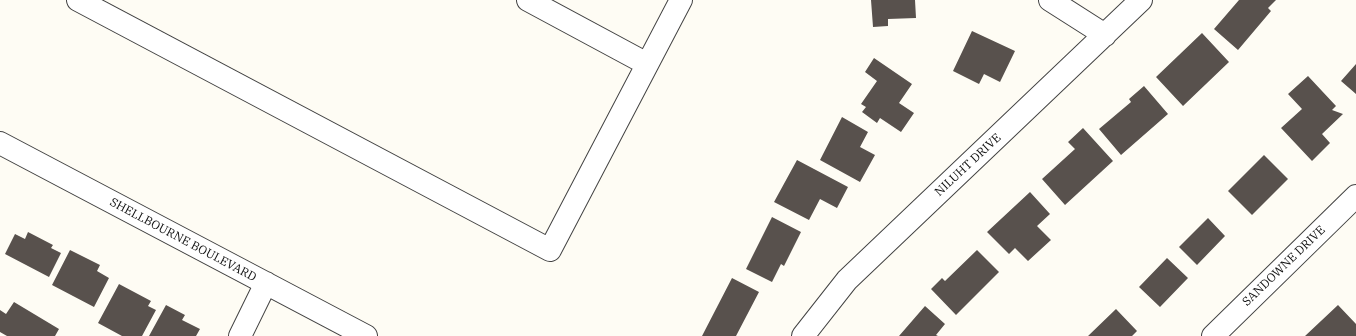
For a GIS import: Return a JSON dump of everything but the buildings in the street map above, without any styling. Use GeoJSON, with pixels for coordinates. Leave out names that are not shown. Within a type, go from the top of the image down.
{"type":"FeatureCollection","features":[{"type":"Feature","properties":{"kind":"street"},"geometry":{"type":"LineString","coordinates":[[78,0],[550,250],[681,0]]}},
{"type":"Feature","properties":{"kind":"street"},"geometry":{"type":"LineString","coordinates":[[528,0],[648,64]]}},
{"type":"Feature","properties":{"kind":"street"},"geometry":{"type":"LineString","coordinates":[[1050,0],[1105,35]]}},
{"type":"Feature","properties":{"kind":"street","name":"NILUHT DRIVE"},"geometry":{"type":"LineString","coordinates":[[804,336],[847,280],[1141,0]]}},
{"type":"Feature","properties":{"kind":"street","name":"SHELLBOURNE BOULEVARD"},"geometry":{"type":"LineString","coordinates":[[2,148],[266,283],[366,336]]}},
{"type":"Feature","properties":{"kind":"street","name":"SANDOWNE DRIVE"},"geometry":{"type":"LineString","coordinates":[[1213,336],[1356,196]]}},
{"type":"Feature","properties":{"kind":"street"},"geometry":{"type":"LineString","coordinates":[[240,336],[266,283]]}}]}
